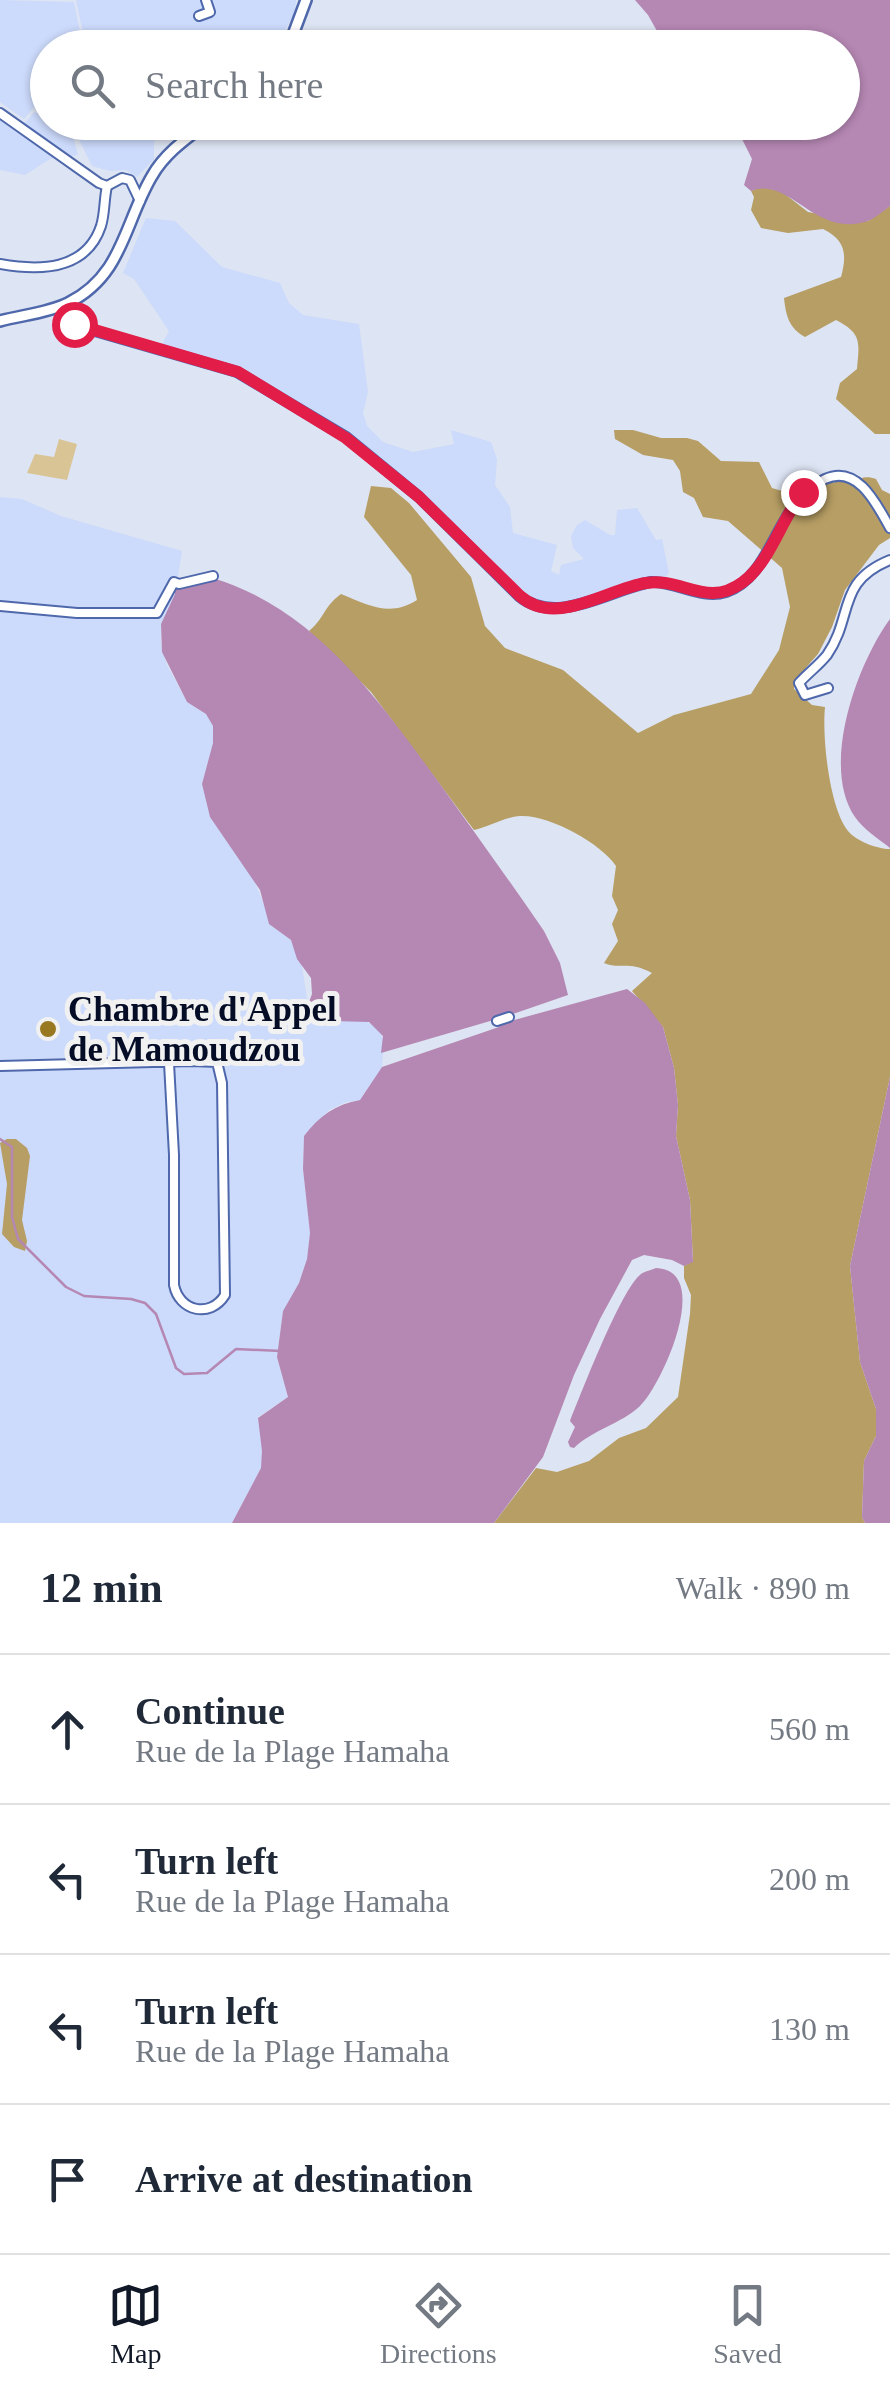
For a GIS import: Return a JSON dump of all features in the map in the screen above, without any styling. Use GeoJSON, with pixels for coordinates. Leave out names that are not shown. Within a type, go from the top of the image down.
{"type":"FeatureCollection","features":[{"type":"Feature","properties":{"kind":"main road"},"geometry":{"type":"LineString","coordinates":[[295,30],[303,0]]}},
{"type":"Feature","properties":{"kind":"main road"},"geometry":{"type":"LineString","coordinates":[[0,321],[58,307],[94,287],[120,253],[140,201],[162,161],[187,140]]}},
{"type":"Feature","properties":{"kind":"street"},"geometry":{"type":"LineString","coordinates":[[199,16],[210,12],[206,0]]}},
{"type":"Feature","properties":{"kind":"street"},"geometry":{"type":"LineString","coordinates":[[0,113],[30,133]]}},
{"type":"Feature","properties":{"kind":"street"},"geometry":{"type":"LineString","coordinates":[[40,140],[107,186]]}},
{"type":"Feature","properties":{"kind":"street"},"geometry":{"type":"LineString","coordinates":[[107,186],[126,178],[136,186],[140,201]]}},
{"type":"Feature","properties":{"kind":"street"},"geometry":{"type":"LineString","coordinates":[[0,264],[28,269],[57,266],[85,252],[101,224],[107,186]]}},
{"type":"Feature","properties":{"kind":"street"},"geometry":{"type":"LineString","coordinates":[[58,307],[74,324],[238,372],[346,438],[419,497],[520,596],[540,607],[588,602],[650,582],[662,581],[714,594],[729,591],[758,566],[787,512],[803,492],[835,475],[851,478],[868,491],[890,528]]}},
{"type":"Feature","properties":{"kind":"street"},"geometry":{"type":"LineString","coordinates":[[828,688],[805,695],[799,683],[826,655],[858,582],[868,570],[890,560],[890,553]]}},
{"type":"Feature","properties":{"kind":"street"},"geometry":{"type":"LineString","coordinates":[[0,606],[157,613],[174,582],[213,576]]}},
{"type":"Feature","properties":{"kind":"street"},"geometry":{"type":"LineString","coordinates":[[497,1021],[509,1017]]}},
{"type":"Feature","properties":{"kind":"street"},"geometry":{"type":"LineString","coordinates":[[0,1066],[218,1062],[222,1071],[225,1295],[214,1308],[188,1307],[176,1295],[174,1285],[169,1063]]}},
{"type":"Feature","properties":{"kind":"shaded area"},"geometry":{"type":"Polygon","coordinates":[[[0,0],[74,2],[80,30],[30,30],[30,112],[24,119],[0,102],[0,0]]]}},
{"type":"Feature","properties":{"kind":"shaded area"},"geometry":{"type":"Polygon","coordinates":[[[76,0],[296,0],[295,13],[285,30],[82,30],[76,0]]]}},
{"type":"Feature","properties":{"kind":"shaded area"},"geometry":{"type":"Polygon","coordinates":[[[635,0],[890,0],[890,206],[870,220],[834,222],[778,192],[751,191],[744,185],[752,159],[742,140],[860,140],[860,30],[656,30],[635,0]]]}},
{"type":"Feature","properties":{"kind":"shaded area"},"geometry":{"type":"Polygon","coordinates":[[[30,117],[30,140],[74,140],[78,155],[50,159],[25,175],[0,170],[0,119],[9,125],[26,122],[30,117]]]}},
{"type":"Feature","properties":{"kind":"shaded area"},"geometry":{"type":"Polygon","coordinates":[[[79,140],[155,140],[154,159],[137,177],[126,170],[92,166],[79,140]]]}},
{"type":"Feature","properties":{"kind":"shaded area"},"geometry":{"type":"Polygon","coordinates":[[[761,187],[781,191],[808,212],[860,221],[868,221],[890,206],[890,434],[875,434],[836,399],[840,383],[857,369],[858,346],[851,330],[836,320],[805,337],[792,325],[786,310],[784,298],[841,277],[844,255],[840,243],[823,229],[788,233],[761,228],[751,210],[751,191],[761,187]]]}},
{"type":"Feature","properties":{"kind":"shaded area"},"geometry":{"type":"Polygon","coordinates":[[[146,218],[175,221],[222,267],[280,283],[289,303],[303,315],[359,324],[368,392],[363,413],[367,426],[383,442],[413,452],[454,444],[451,430],[491,442],[497,459],[495,485],[510,507],[513,533],[557,545],[551,571],[559,575],[561,565],[584,559],[573,548],[571,536],[577,525],[585,520],[615,535],[617,510],[637,508],[656,540],[662,539],[669,573],[662,581],[563,607],[526,602],[384,466],[238,372],[160,348],[169,331],[134,279],[123,273],[146,218]]]}},
{"type":"Feature","properties":{"kind":"shaded area"},"geometry":{"type":"Polygon","coordinates":[[[614,430],[687,438],[698,441],[721,461],[759,462],[772,488],[802,497],[825,485],[866,477],[876,479],[882,490],[890,494],[890,538],[879,545],[845,590],[818,654],[794,681],[794,689],[812,705],[825,707],[828,771],[841,820],[856,838],[890,849],[890,1077],[850,1266],[860,1362],[876,1409],[876,1436],[864,1461],[865,1523],[494,1523],[536,1468],[557,1472],[589,1461],[619,1438],[646,1428],[678,1397],[691,1295],[684,1266],[693,1261],[690,1200],[676,1136],[674,1068],[663,1027],[632,991],[652,973],[604,963],[618,941],[612,924],[618,910],[612,896],[616,866],[609,857],[573,832],[532,817],[514,817],[474,830],[371,692],[309,631],[341,594],[389,609],[417,600],[411,575],[364,517],[371,486],[391,488],[409,503],[471,577],[485,626],[505,648],[563,670],[638,733],[674,715],[751,694],[779,650],[790,607],[782,568],[728,521],[703,517],[694,498],[683,492],[680,471],[673,460],[643,455],[615,439],[614,430]]]}},
{"type":"Feature","properties":{"kind":"shaded area"},"geometry":{"type":"Polygon","coordinates":[[[59,439],[77,444],[67,480],[27,473],[35,454],[54,457],[59,439]]]}},
{"type":"Feature","properties":{"kind":"shaded area"},"geometry":{"type":"Polygon","coordinates":[[[0,497],[22,499],[61,516],[182,551],[175,594],[161,624],[161,644],[167,665],[187,702],[206,714],[213,726],[213,743],[202,784],[210,817],[254,880],[273,927],[291,940],[302,966],[308,1005],[296,1020],[364,1020],[380,1030],[384,1042],[382,1067],[360,1100],[329,1110],[304,1136],[303,1169],[310,1233],[307,1259],[283,1311],[277,1357],[288,1397],[258,1417],[261,1468],[232,1523],[0,1523],[0,497]]]}},
{"type":"Feature","properties":{"kind":"shaded area"},"geometry":{"type":"Polygon","coordinates":[[[212,578],[281,610],[312,633],[367,688],[544,931],[560,963],[568,995],[510,1015],[507,1022],[627,989],[645,1003],[663,1027],[674,1068],[676,1136],[690,1200],[693,1262],[684,1266],[644,1255],[632,1260],[574,1375],[543,1457],[494,1523],[232,1523],[261,1468],[258,1418],[288,1397],[277,1357],[283,1311],[307,1259],[310,1233],[303,1169],[304,1136],[329,1112],[360,1100],[382,1067],[499,1027],[501,1023],[497,1019],[381,1053],[383,1036],[369,1022],[296,1020],[312,994],[311,978],[297,959],[291,940],[269,924],[260,890],[210,817],[202,784],[213,743],[213,726],[206,714],[187,702],[162,652],[161,624],[175,587],[212,578]]]}},
{"type":"Feature","properties":{"kind":"shaded area"},"geometry":{"type":"Polygon","coordinates":[[[890,619],[890,848],[855,817],[845,796],[841,771],[842,744],[855,688],[890,619]]]}},
{"type":"Feature","properties":{"kind":"shaded area"},"geometry":{"type":"Polygon","coordinates":[[[890,1077],[890,1523],[865,1523],[864,1461],[876,1436],[876,1409],[860,1362],[850,1266],[890,1077]]]}},
{"type":"Feature","properties":{"kind":"shaded area"},"geometry":{"type":"Polygon","coordinates":[[[16,1139],[30,1156],[22,1220],[25,1251],[14,1247],[2,1234],[7,1184],[0,1143],[16,1139]]]}},
{"type":"Feature","properties":{"kind":"shaded area"},"geometry":{"type":"Polygon","coordinates":[[[656,1268],[673,1274],[681,1287],[682,1307],[678,1330],[660,1376],[640,1406],[570,1447],[568,1442],[575,1427],[570,1421],[613,1320],[641,1274],[656,1268]]]}},
{"type":"Feature","properties":{"kind":"waterway"},"geometry":{"type":"LineString","coordinates":[[0,1139],[12,1147],[12,1217],[18,1239],[66,1287],[84,1296],[145,1303],[156,1314],[176,1368],[184,1374],[207,1373],[236,1349],[281,1351]]}},
{"type":"Feature","properties":{"kind":"place","name":"Chambre d'Appel de Mamoudzou"},"geometry":{"type":"Point","coordinates":[48,1029]}},
{"type":"Feature","properties":{"kind":"route"},"geometry":{"type":"LineString","coordinates":[[74,324],[238,372],[384,466],[526,602],[540,607],[588,602],[650,582],[662,581],[702,593],[729,591],[758,566],[787,512],[803,492]]}}]}
